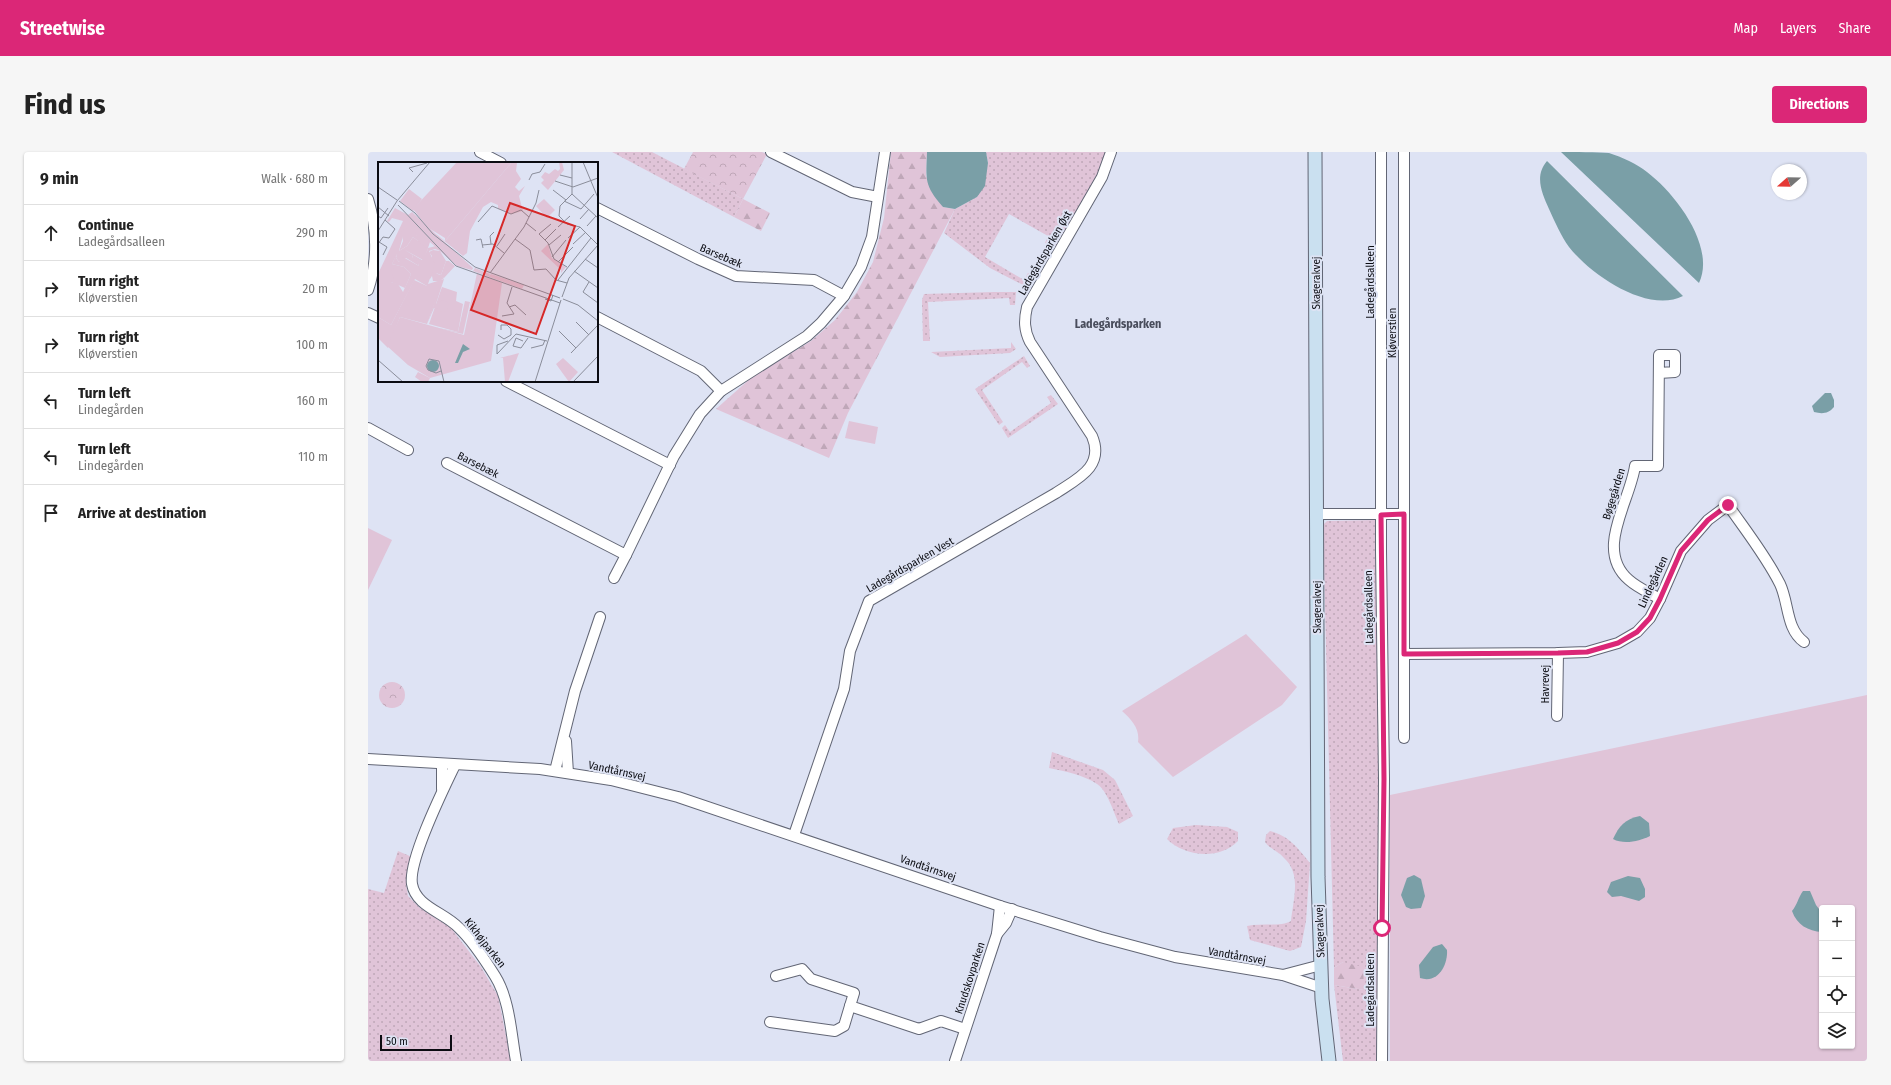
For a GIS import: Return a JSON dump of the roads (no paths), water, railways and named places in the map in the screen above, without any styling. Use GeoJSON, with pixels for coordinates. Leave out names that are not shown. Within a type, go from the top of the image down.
{"type":"FeatureCollection","features":[{"type":"Feature","properties":{"kind":"street"},"geometry":{"type":"LineString","coordinates":[[480,152],[499,162]]}},
{"type":"Feature","properties":{"kind":"street"},"geometry":{"type":"LineString","coordinates":[[771,152],[852,192],[878,197]]}},
{"type":"Feature","properties":{"kind":"street"},"geometry":{"type":"LineString","coordinates":[[614,578],[670,465],[695,420],[721,391],[807,336],[821,323],[844,296],[861,267],[872,237],[885,152]]}},
{"type":"Feature","properties":{"kind":"street","name":"Ladegårdsparken Øst"},"geometry":{"type":"LineString","coordinates":[[1095,447],[1092,436],[1030,342],[1025,332],[1025,323],[1027,307],[1102,177],[1112,152]]}},
{"type":"Feature","properties":{"kind":"street","name":"Skagerakvej"},"geometry":{"type":"LineString","coordinates":[[1315,152],[1318,877],[1322,988],[1328,1061]]}},
{"type":"Feature","properties":{"kind":"street","name":"Ladegårdsalleen"},"geometry":{"type":"LineString","coordinates":[[1381,152],[1381,515],[1384,779],[1382,1061]]}},
{"type":"Feature","properties":{"kind":"street","name":"Kløverstien"},"geometry":{"type":"LineString","coordinates":[[1404,152],[1404,738]]}},
{"type":"Feature","properties":{"kind":"street"},"geometry":{"type":"LineString","coordinates":[[368,199],[376,220],[374,267],[368,290]]}},
{"type":"Feature","properties":{"kind":"street","name":"Barsebæk"},"geometry":{"type":"LineString","coordinates":[[598,209],[698,259],[736,276],[814,280],[844,296]]}},
{"type":"Feature","properties":{"kind":"street"},"geometry":{"type":"LineString","coordinates":[[368,313],[378,318]]}},
{"type":"Feature","properties":{"kind":"street"},"geometry":{"type":"LineString","coordinates":[[598,318],[701,371],[721,391]]}},
{"type":"Feature","properties":{"kind":"street","name":"Bøgegården"},"geometry":{"type":"LineString","coordinates":[[1659,373],[1658,466],[1635,466],[1634,479],[1617,526],[1613,542],[1616,562],[1625,576],[1637,586],[1660,599]]}},
{"type":"Feature","properties":{"kind":"street"},"geometry":{"type":"LineString","coordinates":[[508,382],[670,465]]}},
{"type":"Feature","properties":{"kind":"street"},"geometry":{"type":"LineString","coordinates":[[368,428],[408,450]]}},
{"type":"Feature","properties":{"kind":"street","name":"Ladegårdsparken Vest"},"geometry":{"type":"LineString","coordinates":[[794,835],[844,689],[850,651],[869,601],[1083,476],[1092,465],[1095,447]]}},
{"type":"Feature","properties":{"kind":"street","name":"Barsebæk"},"geometry":{"type":"LineString","coordinates":[[447,463],[626,555]]}},
{"type":"Feature","properties":{"kind":"street","name":"Lindegården"},"geometry":{"type":"LineString","coordinates":[[1404,654],[1587,652],[1618,643],[1637,632],[1650,618],[1660,599],[1673,567],[1684,547],[1708,520],[1728,505],[1768,563],[1781,585],[1796,636],[1804,642]]}},
{"type":"Feature","properties":{"kind":"street"},"geometry":{"type":"LineString","coordinates":[[1317,514],[1404,514]]}},
{"type":"Feature","properties":{"kind":"street"},"geometry":{"type":"LineString","coordinates":[[555,771],[566,732],[575,691],[600,617]]}},
{"type":"Feature","properties":{"kind":"street","name":"Havrevej"},"geometry":{"type":"LineString","coordinates":[[1557,716],[1558,653]]}},
{"type":"Feature","properties":{"kind":"street"},"geometry":{"type":"LineString","coordinates":[[566,732],[568,773]]}},
{"type":"Feature","properties":{"kind":"street","name":"Vandtårnsvej"},"geometry":{"type":"LineString","coordinates":[[368,759],[555,771],[611,780],[678,797],[794,835],[1000,906],[1093,935],[1165,954],[1283,975],[1322,988]]}},
{"type":"Feature","properties":{"kind":"street","name":"Kikhøjparken"},"geometry":{"type":"LineString","coordinates":[[442,764],[442,791]]}},
{"type":"Feature","properties":{"kind":"street","name":"Kikhøjparken"},"geometry":{"type":"LineString","coordinates":[[455,765],[442,791],[425,834],[412,871],[412,883],[420,901],[448,918],[460,928],[496,977],[505,998],[516,1061]]}},
{"type":"Feature","properties":{"kind":"street","name":"Knudskovparken"},"geometry":{"type":"LineString","coordinates":[[955,1061],[997,934],[1000,906]]}},
{"type":"Feature","properties":{"kind":"street","name":"Knudskovparken"},"geometry":{"type":"LineString","coordinates":[[997,934],[1006,924],[1012,909]]}},
{"type":"Feature","properties":{"kind":"street","name":"Vandtårnsvej"},"geometry":{"type":"LineString","coordinates":[[1283,975],[1321,965]]}},
{"type":"Feature","properties":{"kind":"street"},"geometry":{"type":"LineString","coordinates":[[770,1022],[835,1031],[844,1026],[854,993],[811,979],[802,969],[776,976]]}},
{"type":"Feature","properties":{"kind":"street","name":"Knudskovparken"},"geometry":{"type":"LineString","coordinates":[[850,1006],[919,1029],[941,1022],[965,1029]]}},
{"type":"Feature","properties":{"kind":"district","name":"Ladegårdsparken"},"geometry":{"type":"Point","coordinates":[1118,324]}}]}
